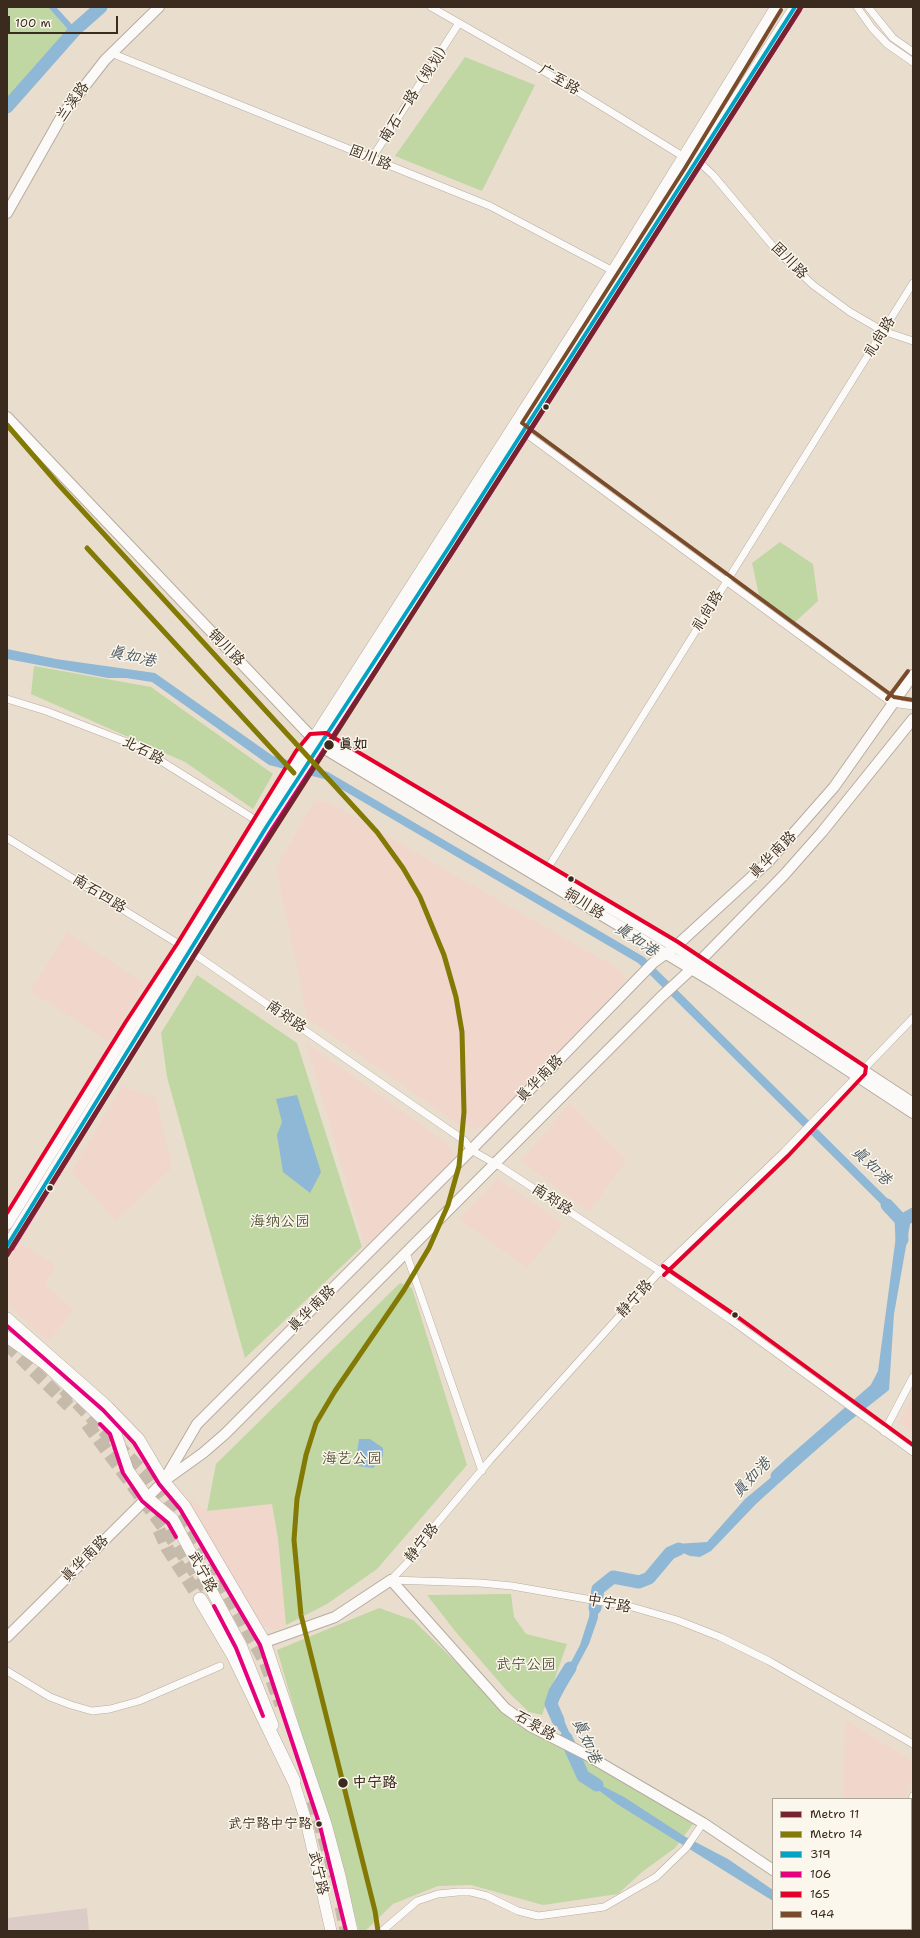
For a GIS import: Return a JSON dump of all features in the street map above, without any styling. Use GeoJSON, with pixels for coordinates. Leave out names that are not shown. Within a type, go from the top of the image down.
{"type":"FeatureCollection","features":[{"type":"Feature","properties":{"kind":"highway"},"geometry":{"type":"LineString","coordinates":[[200,1600],[236,1662],[294,1781]]}},
{"type":"Feature","properties":{"kind":"main road","name":"兰溪路"},"geometry":{"type":"LineString","coordinates":[[7,212],[63,114],[111,53],[159,7]]}},
{"type":"Feature","properties":{"kind":"main road"},"geometry":{"type":"LineString","coordinates":[[618,274],[684,157],[776,7]]}},
{"type":"Feature","properties":{"kind":"main road"},"geometry":{"type":"LineString","coordinates":[[7,1246],[263,824],[285,791],[309,762],[319,741],[518,428],[618,274],[697,160],[795,7]]}},
{"type":"Feature","properties":{"kind":"main road","name":"铜川路"},"geometry":{"type":"LineString","coordinates":[[7,417],[319,741],[544,875],[675,947],[695,966],[858,1073],[913,1113]]}},
{"type":"Feature","properties":{"kind":"main road","name":"真华南路"},"geometry":{"type":"LineString","coordinates":[[164,1481],[197,1424],[471,1150],[653,963],[666,955],[769,861],[807,820],[834,787],[913,675]]}},
{"type":"Feature","properties":{"kind":"main road","name":"真华南路"},"geometry":{"type":"LineString","coordinates":[[7,1637],[164,1481],[204,1453],[225,1434],[661,997],[695,966],[784,875],[822,832],[913,719]]}},
{"type":"Feature","properties":{"kind":"main road"},"geometry":{"type":"LineString","coordinates":[[285,791],[301,754],[319,741]]}},
{"type":"Feature","properties":{"kind":"main road","name":"铜川路"},"geometry":{"type":"LineString","coordinates":[[544,875],[666,955],[695,966]]}},
{"type":"Feature","properties":{"kind":"main road"},"geometry":{"type":"LineString","coordinates":[[7,1224],[130,1026],[186,949]]}},
{"type":"Feature","properties":{"kind":"main road","name":"铜川路"},"geometry":{"type":"LineString","coordinates":[[858,1073],[913,1104]]}},
{"type":"Feature","properties":{"kind":"main road"},"geometry":{"type":"LineString","coordinates":[[7,1318],[101,1401],[139,1439],[164,1481],[185,1506],[265,1642],[326,1824],[352,1931]]}},
{"type":"Feature","properties":{"kind":"main road","name":"武宁路"},"geometry":{"type":"LineString","coordinates":[[7,1337],[46,1365],[115,1431],[128,1470],[147,1497],[173,1519],[241,1645],[294,1781],[306,1821],[331,1931]]}},
{"type":"Feature","properties":{"kind":"main road"},"geometry":{"type":"LineString","coordinates":[[265,1642],[335,1616],[391,1580]]}},
{"type":"Feature","properties":{"kind":"main road","name":"石泉路"},"geometry":{"type":"LineString","coordinates":[[391,1580],[505,1708],[530,1726],[585,1754],[702,1823],[772,1869]]}},
{"type":"Feature","properties":{"kind":"street","name":"广至路"},"geometry":{"type":"LineString","coordinates":[[431,7],[559,80],[684,157]]}},
{"type":"Feature","properties":{"kind":"street"},"geometry":{"type":"LineString","coordinates":[[857,7],[872,28],[887,44],[913,62]]}},
{"type":"Feature","properties":{"kind":"street"},"geometry":{"type":"LineString","coordinates":[[868,7],[893,38],[913,52]]}},
{"type":"Feature","properties":{"kind":"street","name":"南石一路（规划）"},"geometry":{"type":"LineString","coordinates":[[372,158],[459,23]]}},
{"type":"Feature","properties":{"kind":"street","name":"固川路"},"geometry":{"type":"LineString","coordinates":[[111,53],[490,206],[618,274]]}},
{"type":"Feature","properties":{"kind":"street"},"geometry":{"type":"LineString","coordinates":[[684,157],[697,160]]}},
{"type":"Feature","properties":{"kind":"street","name":"固川路"},"geometry":{"type":"LineString","coordinates":[[697,160],[713,175],[777,251],[813,285],[850,312],[884,331],[913,341]]}},
{"type":"Feature","properties":{"kind":"street","name":"礼尚路"},"geometry":{"type":"LineString","coordinates":[[544,875],[913,284]]}},
{"type":"Feature","properties":{"kind":"street"},"geometry":{"type":"LineString","coordinates":[[518,428],[892,703],[913,706]]}},
{"type":"Feature","properties":{"kind":"street","name":"北石路"},"geometry":{"type":"LineString","coordinates":[[7,699],[46,711],[137,746],[263,824]]}},
{"type":"Feature","properties":{"kind":"street","name":"南石四路"},"geometry":{"type":"LineString","coordinates":[[7,838],[186,949]]}},
{"type":"Feature","properties":{"kind":"street","name":"南郑路"},"geometry":{"type":"LineString","coordinates":[[186,949],[465,1141],[471,1150],[496,1164],[660,1271],[913,1452]]}},
{"type":"Feature","properties":{"kind":"street","name":"静宁路"},"geometry":{"type":"LineString","coordinates":[[391,1580],[409,1561],[427,1535],[482,1471],[660,1271],[784,1152],[858,1073],[913,1018]]}},
{"type":"Feature","properties":{"kind":"street"},"geometry":{"type":"LineString","coordinates":[[406,1254],[482,1471]]}},
{"type":"Feature","properties":{"kind":"street"},"geometry":{"type":"LineString","coordinates":[[884,1432],[913,1377]]}},
{"type":"Feature","properties":{"kind":"street","name":"中宁路"},"geometry":{"type":"LineString","coordinates":[[391,1580],[480,1583],[512,1586],[632,1607],[677,1620],[720,1637],[804,1680],[913,1744]]}},
{"type":"Feature","properties":{"kind":"street"},"geometry":{"type":"LineString","coordinates":[[7,1671],[50,1697],[92,1711],[110,1709],[139,1701],[220,1666]]}},
{"type":"Feature","properties":{"kind":"street"},"geometry":{"type":"LineString","coordinates":[[382,1931],[417,1901],[438,1894],[471,1892],[488,1896],[518,1911],[538,1916],[604,1907],[656,1877],[686,1848],[702,1823]]}},
{"type":"Feature","properties":{"kind":"shaded area"},"geometry":{"type":"Polygon","coordinates":[[[315,800],[330,803],[615,967],[621,972],[626,981],[493,1121],[486,1126],[478,1129],[460,1126],[307,1018],[276,867],[315,800]]]}},
{"type":"Feature","properties":{"kind":"shaded area"},"geometry":{"type":"Polygon","coordinates":[[[67,932],[144,983],[109,1042],[30,991],[67,932]]]}},
{"type":"Feature","properties":{"kind":"shaded area"},"geometry":{"type":"Polygon","coordinates":[[[306,1043],[447,1143],[453,1153],[451,1163],[446,1169],[365,1247],[306,1043]]]}},
{"type":"Feature","properties":{"kind":"shaded area"},"geometry":{"type":"Polygon","coordinates":[[[122,1086],[156,1098],[172,1168],[116,1221],[71,1172],[122,1086]]]}},
{"type":"Feature","properties":{"kind":"shaded area"},"geometry":{"type":"Polygon","coordinates":[[[570,1103],[627,1160],[589,1212],[521,1161],[570,1103]]]}},
{"type":"Feature","properties":{"kind":"shaded area"},"geometry":{"type":"Polygon","coordinates":[[[498,1178],[563,1224],[527,1268],[459,1219],[498,1178]]]}},
{"type":"Feature","properties":{"kind":"shaded area"},"geometry":{"type":"Polygon","coordinates":[[[19,1243],[56,1265],[45,1284],[74,1310],[48,1342],[7,1304],[7,1263],[19,1243]]]}},
{"type":"Feature","properties":{"kind":"shaded area"},"geometry":{"type":"Polygon","coordinates":[[[913,1395],[913,1433],[899,1423],[913,1395]]]}},
{"type":"Feature","properties":{"kind":"shaded area"},"geometry":{"type":"Polygon","coordinates":[[[188,1498],[207,1511],[272,1504],[278,1539],[286,1625],[279,1630],[262,1626],[191,1507],[188,1498]]]}},
{"type":"Feature","properties":{"kind":"shaded area"},"geometry":{"type":"Polygon","coordinates":[[[845,1720],[913,1761],[913,1781],[904,1798],[843,1798],[845,1720]]]}},
{"type":"Feature","properties":{"kind":"shaded area"},"geometry":{"type":"Polygon","coordinates":[[[87,1908],[89,1931],[7,1931],[7,1918],[87,1908]]]}},
{"type":"Feature","properties":{"kind":"green space"},"geometry":{"type":"Polygon","coordinates":[[[7,7],[48,7],[72,34],[7,107],[7,7]]]}},
{"type":"Feature","properties":{"kind":"green space"},"geometry":{"type":"Polygon","coordinates":[[[465,57],[535,85],[482,191],[395,156],[465,57]]]}},
{"type":"Feature","properties":{"kind":"green space"},"geometry":{"type":"Polygon","coordinates":[[[780,542],[813,564],[818,601],[793,624],[759,595],[752,563],[780,542]]]}},
{"type":"Feature","properties":{"kind":"green space"},"geometry":{"type":"Polygon","coordinates":[[[34,666],[151,687],[273,774],[253,809],[185,762],[31,694],[34,666]]]}},
{"type":"Feature","properties":{"kind":"green space","name":"海纳公园"},"geometry":{"type":"Polygon","coordinates":[[[197,975],[297,1043],[362,1247],[245,1358],[167,1077],[161,1033],[197,975]]]}},
{"type":"Feature","properties":{"kind":"green space","name":"海艺公园"},"geometry":{"type":"Polygon","coordinates":[[[400,1283],[412,1288],[467,1465],[377,1569],[327,1604],[286,1625],[278,1539],[272,1504],[207,1511],[216,1464],[400,1283]]]}},
{"type":"Feature","properties":{"kind":"green space","name":"武宁公园"},"geometry":{"type":"Polygon","coordinates":[[[511,1594],[514,1617],[526,1634],[567,1644],[542,1715],[529,1712],[507,1691],[455,1631],[427,1595],[511,1594]]]}},
{"type":"Feature","properties":{"kind":"green space","name":"武宁公园"},"geometry":{"type":"Polygon","coordinates":[[[379,1608],[413,1620],[458,1664],[512,1721],[609,1773],[693,1824],[675,1848],[642,1872],[618,1894],[543,1905],[471,1885],[438,1886],[393,1904],[365,1931],[359,1931],[277,1650],[379,1608]]]}},
{"type":"Feature","properties":{"kind":"water"},"geometry":{"type":"Polygon","coordinates":[[[48,7],[56,7],[76,29],[72,34],[48,7]]]}},
{"type":"Feature","properties":{"kind":"water"},"geometry":{"type":"Polygon","coordinates":[[[7,649],[56,659],[155,673],[273,756],[328,772],[644,957],[902,1213],[913,1207],[913,1222],[910,1224],[894,1314],[889,1390],[832,1435],[756,1504],[711,1551],[700,1557],[690,1556],[676,1550],[665,1559],[649,1578],[639,1586],[613,1577],[598,1589],[598,1618],[589,1644],[557,1704],[573,1741],[566,1738],[558,1729],[551,1704],[558,1687],[580,1645],[589,1617],[592,1588],[610,1573],[622,1573],[639,1578],[646,1574],[660,1557],[676,1544],[707,1542],[745,1499],[862,1402],[878,1371],[898,1221],[638,963],[324,779],[269,765],[152,682],[126,678],[108,678],[7,659],[7,649]]]}},
{"type":"Feature","properties":{"kind":"water"},"geometry":{"type":"Polygon","coordinates":[[[297,1095],[321,1172],[310,1193],[283,1172],[277,1135],[282,1122],[276,1099],[297,1095]]]}},
{"type":"Feature","properties":{"kind":"water"},"geometry":{"type":"Polygon","coordinates":[[[359,1439],[370,1439],[383,1448],[383,1456],[373,1468],[359,1466],[356,1459],[359,1439]]]}},
{"type":"Feature","properties":{"kind":"water"},"geometry":{"type":"Polygon","coordinates":[[[566,1752],[573,1754],[583,1776],[624,1797],[684,1836],[728,1859],[772,1889],[772,1900],[617,1804],[581,1777],[566,1752]]]}},
{"type":"Feature","properties":{"kind":"waterway"},"geometry":{"type":"LineString","coordinates":[[7,107],[76,29],[101,7]]}},
{"type":"Feature","properties":{"kind":"waterway","name":"真如港"},"geometry":{"type":"LineString","coordinates":[[887,1205],[901,1220],[902,1240]]}},
{"type":"Feature","properties":{"kind":"waterway","name":"真如港"},"geometry":{"type":"LineString","coordinates":[[777,1476],[875,1390]]}},
{"type":"Feature","properties":{"kind":"waterway","name":"真如港"},"geometry":{"type":"LineString","coordinates":[[595,1608],[598,1589],[613,1577],[639,1582],[649,1578],[670,1553],[679,1549]]}},
{"type":"Feature","properties":{"kind":"waterway","name":"真如港"},"geometry":{"type":"LineString","coordinates":[[558,1720],[551,1704],[555,1692],[570,1668]]}},
{"type":"Feature","properties":{"kind":"waterway","name":"真如港"},"geometry":{"type":"LineString","coordinates":[[566,1738],[583,1776],[597,1785]]}},
{"type":"Feature","properties":{"kind":"tunnel"},"geometry":{"type":"LineString","coordinates":[[7,1344],[69,1406]]}},
{"type":"Feature","properties":{"kind":"tunnel"},"geometry":{"type":"LineString","coordinates":[[64,1389],[149,1478],[211,1564],[265,1662],[281,1705]]}},
{"type":"Feature","properties":{"kind":"tunnel"},"geometry":{"type":"LineString","coordinates":[[87,1424],[170,1536],[208,1592]]}},
{"type":"Feature","properties":{"kind":"tunnel"},"geometry":{"type":"LineString","coordinates":[[159,1530],[167,1548],[200,1599]]}},
{"type":"Feature","properties":{"kind":"tunnel"},"geometry":{"type":"LineString","coordinates":[[313,1801],[335,1876]]}},
{"type":"Feature","properties":{"kind":"tunnel"},"geometry":{"type":"LineString","coordinates":[[341,1907],[346,1931]]}},
{"type":"Feature","properties":{"kind":"metro line","name":"11"},"geometry":{"type":"LineString","coordinates":[[7,1255],[215,922],[801,7]]}},
{"type":"Feature","properties":{"kind":"metro line","name":"14"},"geometry":{"type":"LineString","coordinates":[[7,425],[58,484],[377,832],[403,868],[420,897],[444,955],[456,997],[462,1032],[464,1112],[459,1166],[448,1205],[429,1248],[404,1290],[335,1391],[316,1423],[306,1455],[297,1499],[294,1540],[301,1615],[375,1911],[378,1931]]}},
{"type":"Feature","properties":{"kind":"metro line","name":"14"},"geometry":{"type":"LineString","coordinates":[[87,548],[294,773]]}},
{"type":"Feature","properties":{"kind":"transit line","name":"319"},"geometry":{"type":"LineString","coordinates":[[7,1246],[267,826],[451,544],[795,7]]}},
{"type":"Feature","properties":{"kind":"transit line","name":"944"},"geometry":{"type":"LineString","coordinates":[[781,10],[685,168],[522,423],[894,697],[913,700]]}},
{"type":"Feature","properties":{"kind":"transit line","name":"106"},"geometry":{"type":"LineString","coordinates":[[12,1249],[272,829],[456,547],[800,10]]}},
{"type":"Feature","properties":{"kind":"transit line","name":"944"},"geometry":{"type":"LineString","coordinates":[[887,699],[908,671]]}},
{"type":"Feature","properties":{"kind":"transit line","name":"165"},"geometry":{"type":"LineString","coordinates":[[7,1213],[125,1023],[177,944],[296,751],[310,734],[326,733],[678,942],[866,1067],[865,1074],[788,1156],[664,1275]]}},
{"type":"Feature","properties":{"kind":"transit line","name":"165"},"geometry":{"type":"LineString","coordinates":[[663,1266],[735,1315],[913,1445]]}},
{"type":"Feature","properties":{"kind":"transit line","name":"106"},"geometry":{"type":"LineString","coordinates":[[7,1326],[103,1410],[134,1443],[159,1484],[180,1509],[260,1645],[320,1826],[346,1931]]}},
{"type":"Feature","properties":{"kind":"transit line","name":"106"},"geometry":{"type":"LineString","coordinates":[[100,1424],[110,1434],[123,1473],[142,1501],[168,1523],[176,1537]]}},
{"type":"Feature","properties":{"kind":"transit line","name":"106"},"geometry":{"type":"LineString","coordinates":[[214,1606],[236,1648],[263,1716]]}},
{"type":"Feature","properties":{"kind":"place","name":"真如"},"geometry":{"type":"Point","coordinates":[329,745]}},
{"type":"Feature","properties":{"kind":"place","name":"中宁路"},"geometry":{"type":"Point","coordinates":[343,1783]}},
{"type":"Feature","properties":{"kind":"place","name":"武宁路中宁路"},"geometry":{"type":"Point","coordinates":[319,1824]}}]}
